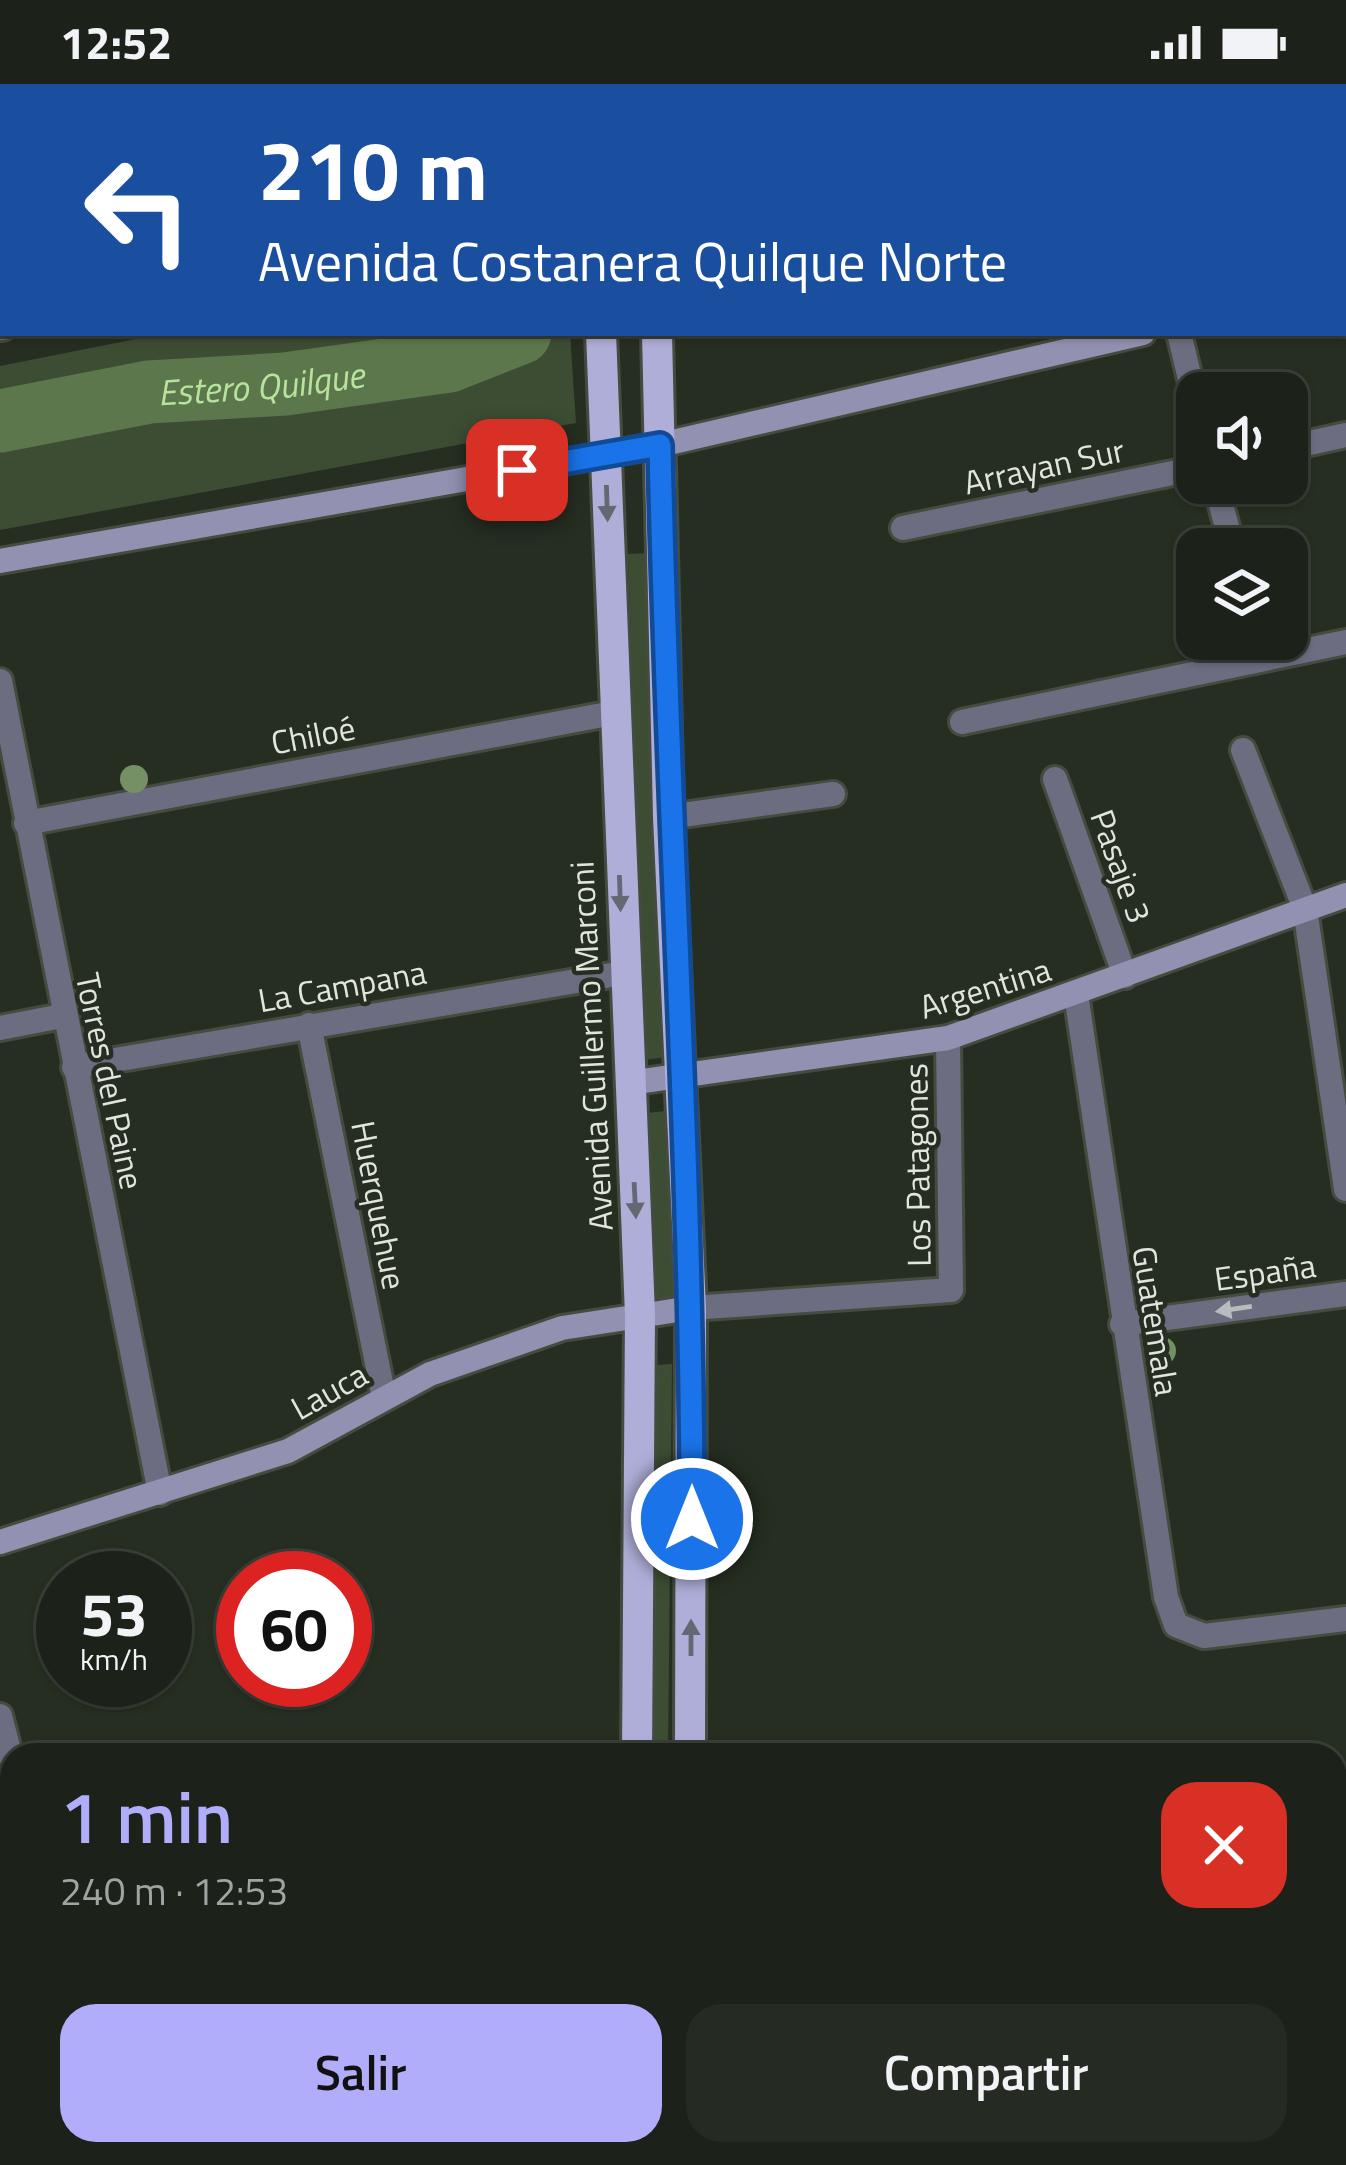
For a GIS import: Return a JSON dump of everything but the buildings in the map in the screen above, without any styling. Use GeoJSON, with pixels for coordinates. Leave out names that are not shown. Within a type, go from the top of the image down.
{"type":"FeatureCollection","features":[{"type":"Feature","properties":{"kind":"main road"},"geometry":{"type":"LineString","coordinates":[[657,336],[668,817],[691,1308],[690,1743]]}},
{"type":"Feature","properties":{"kind":"main road","name":"Avenida Guillermo Marconi"},"geometry":{"type":"LineString","coordinates":[[601,339],[622,973],[640,1315],[637,1743]]}},
{"type":"Feature","properties":{"kind":"street"},"geometry":{"type":"LineString","coordinates":[[0,561],[660,445],[1130,336]]}},
{"type":"Feature","properties":{"kind":"street"},"geometry":{"type":"LineString","coordinates":[[1180,336],[1188,372]]}},
{"type":"Feature","properties":{"kind":"street"},"geometry":{"type":"LineString","coordinates":[[1308,443],[1346,435]]}},
{"type":"Feature","properties":{"kind":"street","name":"Arrayan Sur"},"geometry":{"type":"LineString","coordinates":[[904,528],[1176,472]]}},
{"type":"Feature","properties":{"kind":"street"},"geometry":{"type":"LineString","coordinates":[[1308,645],[1346,642]]}},
{"type":"Feature","properties":{"kind":"street"},"geometry":{"type":"LineString","coordinates":[[962,722],[1218,660]]}},
{"type":"Feature","properties":{"kind":"street","name":"Torres del Paine"},"geometry":{"type":"LineString","coordinates":[[0,681],[62,1016],[160,1493]]}},
{"type":"Feature","properties":{"kind":"street","name":"Chiloé"},"geometry":{"type":"LineString","coordinates":[[26,823],[613,713]]}},
{"type":"Feature","properties":{"kind":"street"},"geometry":{"type":"LineString","coordinates":[[1243,750],[1305,909],[1346,1190]]}},
{"type":"Feature","properties":{"kind":"street","name":"Pasaje 3"},"geometry":{"type":"LineString","coordinates":[[1055,779],[1125,976]]}},
{"type":"Feature","properties":{"kind":"street"},"geometry":{"type":"LineString","coordinates":[[668,817],[833,794]]}},
{"type":"Feature","properties":{"kind":"street","name":"Argentina"},"geometry":{"type":"LineString","coordinates":[[629,1083],[948,1038],[1346,895]]}},
{"type":"Feature","properties":{"kind":"street","name":"La Campana"},"geometry":{"type":"LineString","coordinates":[[74,1067],[622,973]]}},
{"type":"Feature","properties":{"kind":"street","name":"Guatemala"},"geometry":{"type":"LineString","coordinates":[[1076,994],[1122,1324],[1166,1597],[1176,1624],[1204,1636],[1346,1619]]}},
{"type":"Feature","properties":{"kind":"street"},"geometry":{"type":"LineString","coordinates":[[0,1028],[62,1016]]}},
{"type":"Feature","properties":{"kind":"street","name":"Huerquehue"},"geometry":{"type":"LineString","coordinates":[[309,1024],[384,1398]]}},
{"type":"Feature","properties":{"kind":"street","name":"Los Patagones"},"geometry":{"type":"LineString","coordinates":[[691,1308],[951,1290],[948,1038]]}},
{"type":"Feature","properties":{"kind":"street","name":"España"},"geometry":{"type":"LineString","coordinates":[[1122,1324],[1346,1294]]}},
{"type":"Feature","properties":{"kind":"street","name":"Lauca"},"geometry":{"type":"LineString","coordinates":[[0,1543],[288,1450],[430,1374],[562,1328],[691,1308]]}},
{"type":"Feature","properties":{"kind":"green space"},"geometry":{"type":"Polygon","coordinates":[[[151,336],[570,336],[576,423],[0,530],[0,366],[151,336]]]}},
{"type":"Feature","properties":{"kind":"green space"},"geometry":{"type":"Polygon","coordinates":[[[649,553],[666,1057],[645,1060],[628,554],[649,553]]]}},
{"type":"Feature","properties":{"kind":"green space"},"geometry":{"type":"Polygon","coordinates":[[[666,1111],[675,1298],[654,1298],[647,1113],[666,1111]]]}},
{"type":"Feature","properties":{"kind":"green space"},"geometry":{"type":"Polygon","coordinates":[[[672,1364],[668,1743],[652,1743],[655,1365],[672,1364]]]}},
{"type":"Feature","properties":{"kind":"waterway","name":"Estero Quilque"},"geometry":{"type":"LineString","coordinates":[[0,421],[149,392],[285,384],[449,361],[512,336]]}},
{"type":"Feature","properties":{"kind":"route"},"geometry":{"type":"LineString","coordinates":[[517,470],[660,445],[668,817],[691,1308],[692,1519]]}}]}
